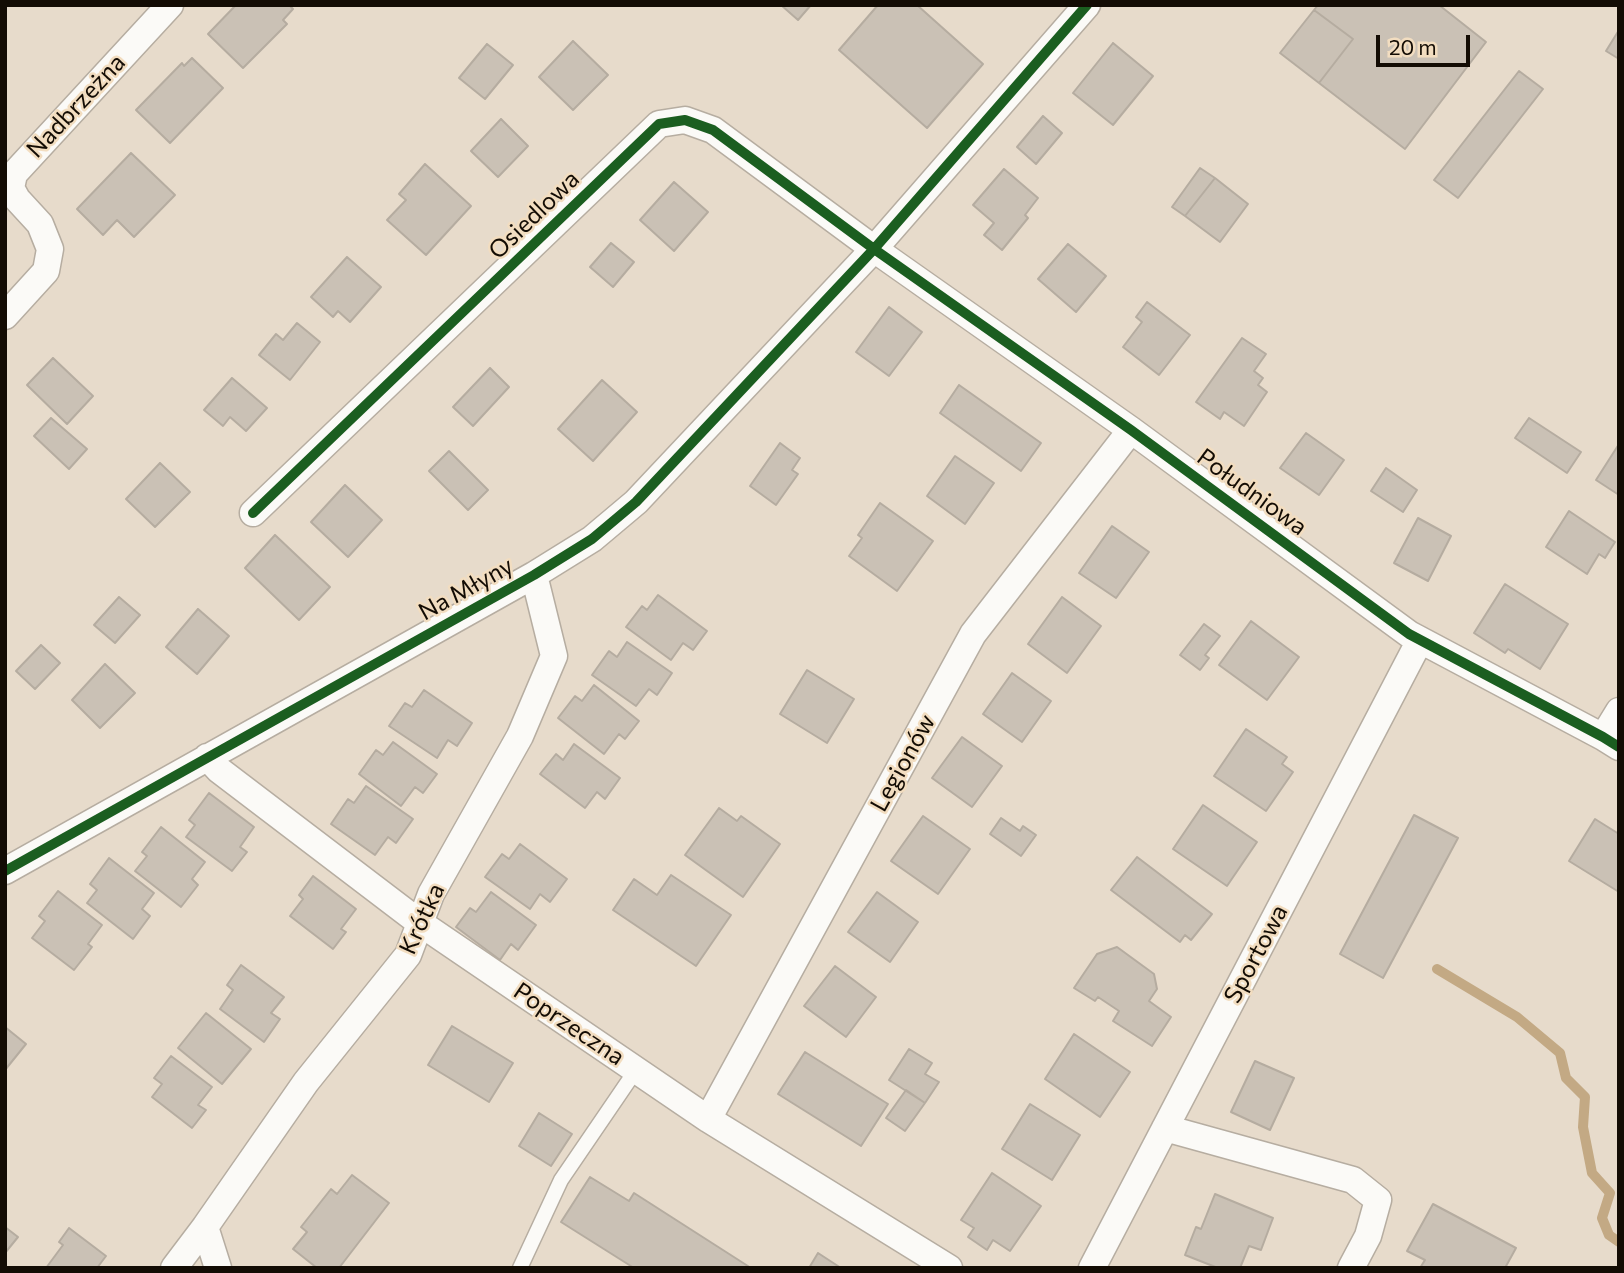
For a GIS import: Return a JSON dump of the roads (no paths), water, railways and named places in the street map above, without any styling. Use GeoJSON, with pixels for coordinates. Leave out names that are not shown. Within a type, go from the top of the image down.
{"type":"FeatureCollection","features":[{"type":"Feature","properties":{"kind":"street","name":"Nadbrzeżna"},"geometry":{"type":"LineString","coordinates":[[5,316],[46,271],[50,249],[40,224],[17,199],[11,188],[14,174],[170,5]]}},
{"type":"Feature","properties":{"kind":"street","name":"Na Młyny"},"geometry":{"type":"LineString","coordinates":[[5,871],[534,575],[592,539],[636,502],[874,249],[1087,5]]}},
{"type":"Feature","properties":{"kind":"street","name":"Osiedlowa"},"geometry":{"type":"LineString","coordinates":[[253,513],[659,124],[685,120],[713,130],[874,249]]}},
{"type":"Feature","properties":{"kind":"street","name":"Południowa"},"geometry":{"type":"LineString","coordinates":[[874,249],[1131,430],[1409,634],[1611,742]]}},
{"type":"Feature","properties":{"kind":"street","name":"Legionów"},"geometry":{"type":"LineString","coordinates":[[708,1119],[973,634],[1131,430]]}},
{"type":"Feature","properties":{"kind":"street","name":"Krótka"},"geometry":{"type":"LineString","coordinates":[[174,1268],[306,1082],[408,955],[431,894],[520,736],[554,656],[534,575]]}},
{"type":"Feature","properties":{"kind":"street","name":"Sportowa"},"geometry":{"type":"LineString","coordinates":[[1092,1268],[1420,640]]}},
{"type":"Feature","properties":{"kind":"street"},"geometry":{"type":"LineString","coordinates":[[1611,742],[1619,711]]}},
{"type":"Feature","properties":{"kind":"street","name":"Poprzeczna"},"geometry":{"type":"LineString","coordinates":[[207,757],[219,770],[420,923],[708,1119],[948,1268]]}},
{"type":"Feature","properties":{"kind":"street"},"geometry":{"type":"LineString","coordinates":[[1165,1128],[1353,1180],[1378,1200],[1368,1236],[1351,1268]]}},
{"type":"Feature","properties":{"kind":"street"},"geometry":{"type":"LineString","coordinates":[[205,1227],[218,1268]]}},
{"type":"Feature","properties":{"kind":"lane"},"geometry":{"type":"LineString","coordinates":[[520,1268],[561,1180],[636,1070]]}},
{"type":"Feature","properties":{"kind":"waterway"},"geometry":{"type":"LineString","coordinates":[[1437,969],[1517,1017],[1560,1053],[1566,1078],[1585,1097],[1583,1127],[1592,1173],[1610,1193],[1602,1218],[1609,1235],[1619,1242]]}}]}
